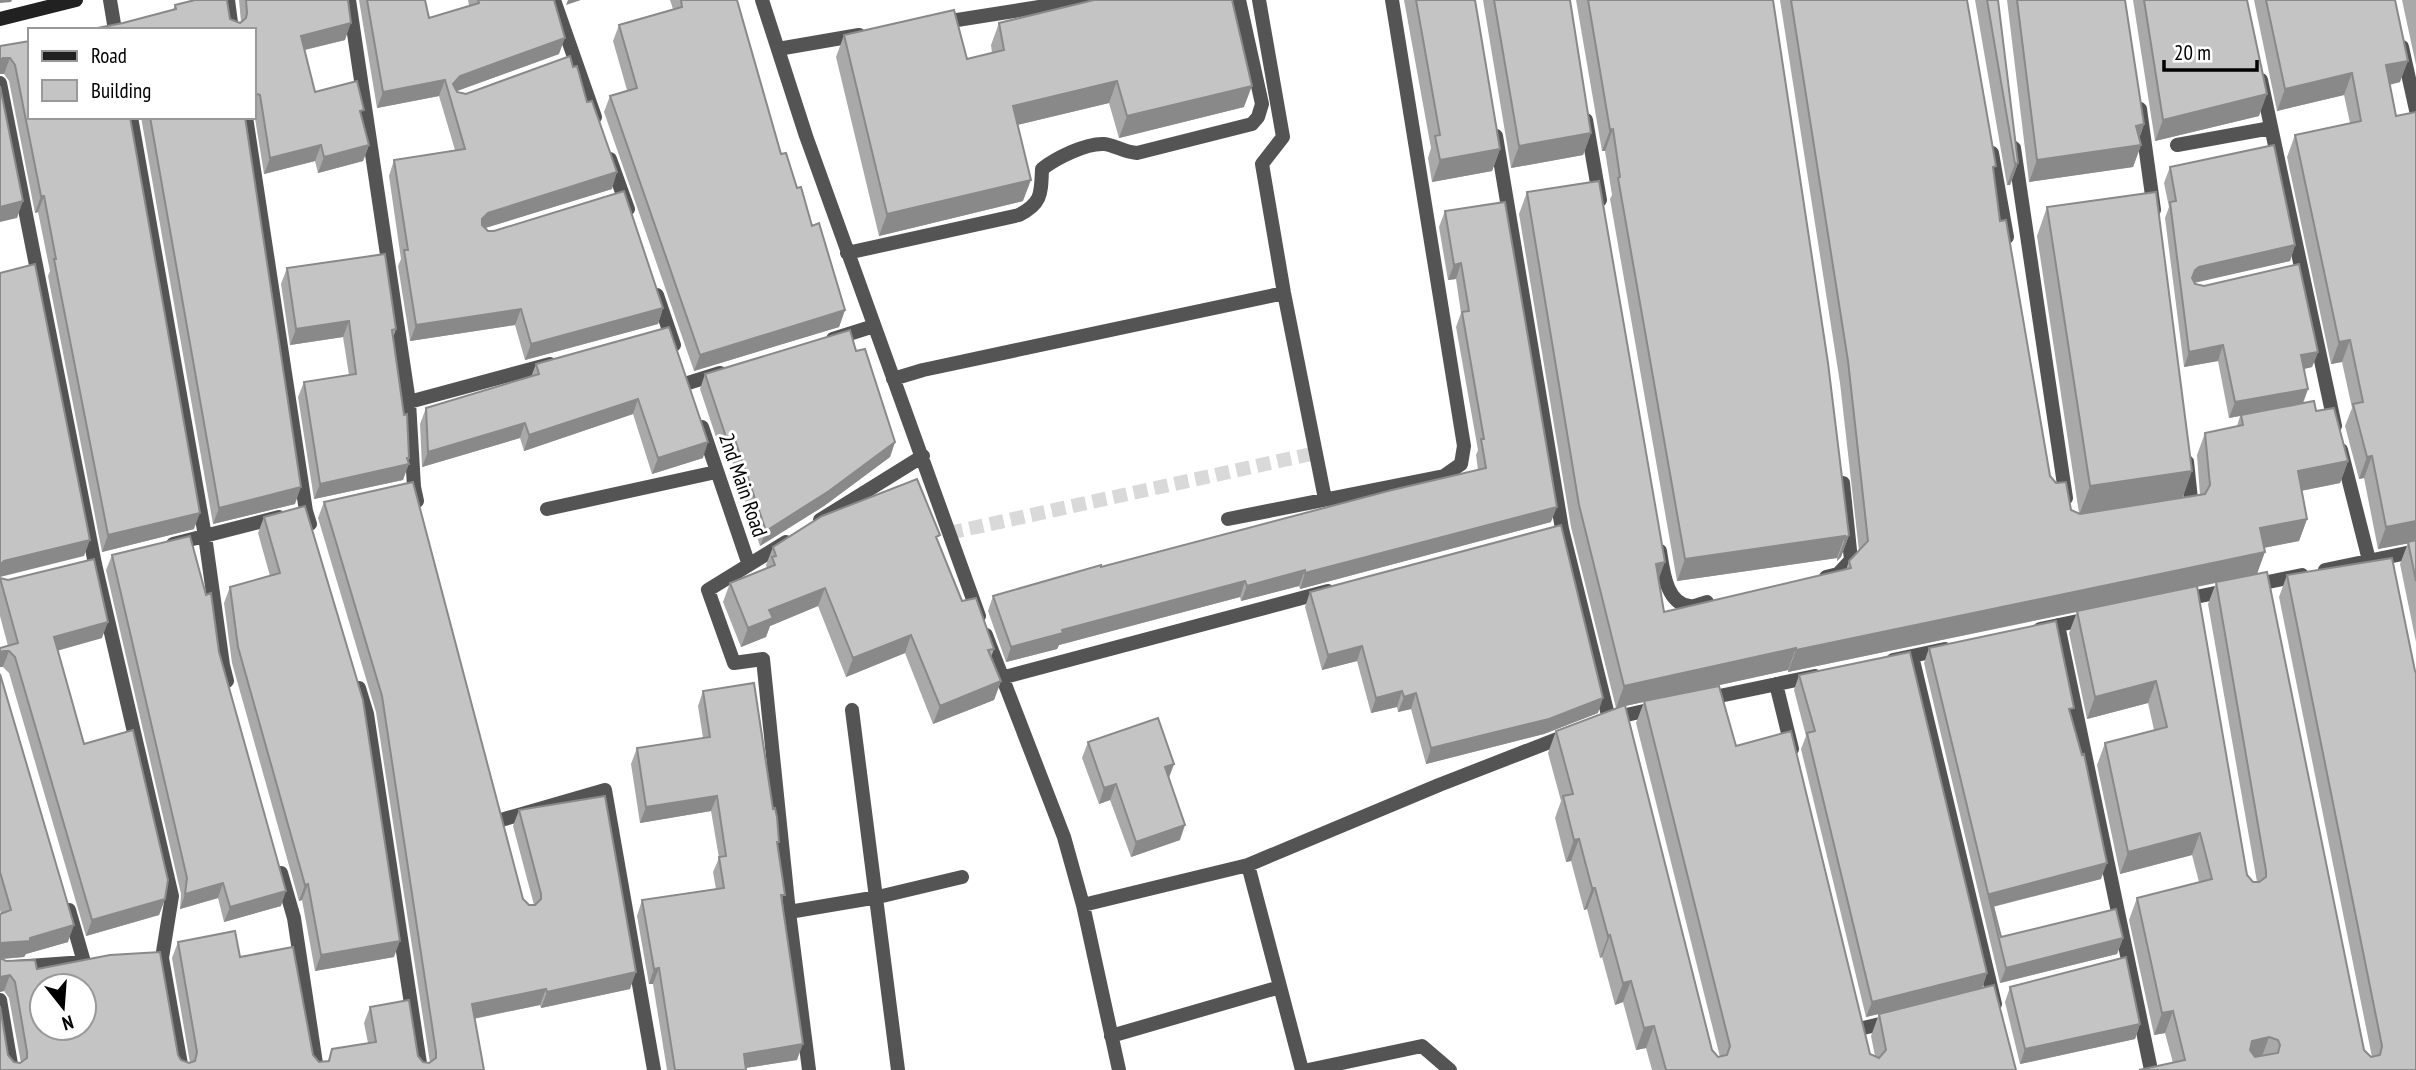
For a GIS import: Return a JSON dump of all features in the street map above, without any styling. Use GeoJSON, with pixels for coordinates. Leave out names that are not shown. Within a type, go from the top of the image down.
{"type":"FeatureCollection","features":[{"type":"Feature","properties":{"kind":"main road"},"geometry":{"type":"LineString","coordinates":[[0,19],[32,5],[76,0]]}},
{"type":"Feature","properties":{"kind":"street"},"geometry":{"type":"LineString","coordinates":[[110,0],[115,28]]}},
{"type":"Feature","properties":{"kind":"street"},"geometry":{"type":"LineString","coordinates":[[228,0],[232,28]]}},
{"type":"Feature","properties":{"kind":"street"},"geometry":{"type":"LineString","coordinates":[[349,0],[410,402],[407,489],[421,514]]}},
{"type":"Feature","properties":{"kind":"street"},"geometry":{"type":"LineString","coordinates":[[554,0],[567,61],[603,140],[617,197],[632,220]]}},
{"type":"Feature","properties":{"kind":"street"},"geometry":{"type":"LineString","coordinates":[[762,0],[873,326],[923,456],[1001,678],[1064,837],[1083,905],[1119,1070]]}},
{"type":"Feature","properties":{"kind":"street"},"geometry":{"type":"LineString","coordinates":[[922,25],[1083,0]]}},
{"type":"Feature","properties":{"kind":"street"},"geometry":{"type":"LineString","coordinates":[[847,253],[1019,215],[1034,207],[1041,192],[1042,169],[1056,158],[1067,154],[1101,144],[1111,145],[1123,152],[1137,153],[1252,124],[1258,117],[1262,104],[1239,0]]}},
{"type":"Feature","properties":{"kind":"street"},"geometry":{"type":"LineString","coordinates":[[1259,0],[1283,137],[1262,164],[1284,293],[1325,499]]}},
{"type":"Feature","properties":{"kind":"street"},"geometry":{"type":"LineString","coordinates":[[1228,519],[1444,476],[1461,464],[1464,446],[1392,0]]}},
{"type":"Feature","properties":{"kind":"street"},"geometry":{"type":"LineString","coordinates":[[778,49],[868,34]]}},
{"type":"Feature","properties":{"kind":"street"},"geometry":{"type":"LineString","coordinates":[[2400,37],[2416,110]]}},
{"type":"Feature","properties":{"kind":"street"},"geometry":{"type":"LineString","coordinates":[[2258,64],[2272,128],[2293,269],[2324,410],[2369,560]]}},
{"type":"Feature","properties":{"kind":"street"},"geometry":{"type":"LineString","coordinates":[[0,83],[95,564],[172,896],[156,958],[182,1070]]}},
{"type":"Feature","properties":{"kind":"street"},"geometry":{"type":"LineString","coordinates":[[2138,94],[2156,227]]}},
{"type":"Feature","properties":{"kind":"street"},"geometry":{"type":"LineString","coordinates":[[1584,106],[1602,214]]}},
{"type":"Feature","properties":{"kind":"street"},"geometry":{"type":"LineString","coordinates":[[131,119],[205,536],[223,666],[230,692]]}},
{"type":"Feature","properties":{"kind":"street"},"geometry":{"type":"LineString","coordinates":[[246,119],[313,509],[314,536]]}},
{"type":"Feature","properties":{"kind":"street"},"geometry":{"type":"LineString","coordinates":[[1493,122],[1556,531],[1608,723]]}},
{"type":"Feature","properties":{"kind":"street"},"geometry":{"type":"LineString","coordinates":[[2177,145],[2272,128]]}},
{"type":"Feature","properties":{"kind":"street"},"geometry":{"type":"LineString","coordinates":[[2011,130],[2069,514]]}},
{"type":"Feature","properties":{"kind":"street"},"geometry":{"type":"LineString","coordinates":[[1990,138],[2009,248]]}},
{"type":"Feature","properties":{"kind":"street","name":"2nd Main Road"},"geometry":{"type":"LineString","coordinates":[[653,282],[663,333],[687,383],[749,565],[708,590],[734,663],[763,659],[789,912],[809,1070]]}},
{"type":"Feature","properties":{"kind":"street"},"geometry":{"type":"LineString","coordinates":[[893,379],[1284,293]]}},
{"type":"Feature","properties":{"kind":"street"},"geometry":{"type":"LineString","coordinates":[[820,343],[873,326]]}},
{"type":"Feature","properties":{"kind":"street"},"geometry":{"type":"LineString","coordinates":[[410,402],[566,360]]}},
{"type":"Feature","properties":{"kind":"street"},"geometry":{"type":"LineString","coordinates":[[687,383],[741,367]]}},
{"type":"Feature","properties":{"kind":"street"},"geometry":{"type":"LineString","coordinates":[[2043,441],[2052,496]]}},
{"type":"Feature","properties":{"kind":"street"},"geometry":{"type":"LineString","coordinates":[[2166,512],[2192,508],[2186,444]]}},
{"type":"Feature","properties":{"kind":"street"},"geometry":{"type":"LineString","coordinates":[[749,565],[923,456]]}},
{"type":"Feature","properties":{"kind":"street"},"geometry":{"type":"LineString","coordinates":[[1811,580],[1838,574],[1851,560],[1840,465]]}},
{"type":"Feature","properties":{"kind":"street"},"geometry":{"type":"LineString","coordinates":[[547,509],[716,472]]}},
{"type":"Feature","properties":{"kind":"street"},"geometry":{"type":"LineString","coordinates":[[156,548],[313,509]]}},
{"type":"Feature","properties":{"kind":"street"},"geometry":{"type":"LineString","coordinates":[[1658,538],[1665,579],[1674,598],[1690,606],[1717,600]]}},
{"type":"Feature","properties":{"kind":"street"},"geometry":{"type":"LineString","coordinates":[[2172,601],[2198,603],[2267,589],[2369,560],[2390,563],[2416,551]]}},
{"type":"Feature","properties":{"kind":"street"},"geometry":{"type":"LineString","coordinates":[[1001,678],[1349,586]]}},
{"type":"Feature","properties":{"kind":"street"},"geometry":{"type":"LineString","coordinates":[[2031,631],[2108,615]]}},
{"type":"Feature","properties":{"kind":"street"},"geometry":{"type":"LineString","coordinates":[[2058,625],[2121,962],[2151,1070]]}},
{"type":"Feature","properties":{"kind":"street"},"geometry":{"type":"LineString","coordinates":[[1885,661],[1965,645]]}},
{"type":"Feature","properties":{"kind":"street"},"geometry":{"type":"LineString","coordinates":[[1912,656],[1999,1020]]}},
{"type":"Feature","properties":{"kind":"street"},"geometry":{"type":"LineString","coordinates":[[1083,905],[1248,865],[1439,785],[1608,723],[1681,703],[1831,673]]}},
{"type":"Feature","properties":{"kind":"street"},"geometry":{"type":"LineString","coordinates":[[355,676],[367,714],[421,1070]]}},
{"type":"Feature","properties":{"kind":"street"},"geometry":{"type":"LineString","coordinates":[[1776,684],[1795,763]]}},
{"type":"Feature","properties":{"kind":"street"},"geometry":{"type":"LineString","coordinates":[[852,710],[898,1070]]}},
{"type":"Feature","properties":{"kind":"street"},"geometry":{"type":"LineString","coordinates":[[501,820],[605,790],[654,1070]]}},
{"type":"Feature","properties":{"kind":"street"},"geometry":{"type":"LineString","coordinates":[[279,865],[294,918],[317,1070]]}},
{"type":"Feature","properties":{"kind":"street"},"geometry":{"type":"LineString","coordinates":[[1248,865],[1301,1070]]}},
{"type":"Feature","properties":{"kind":"street"},"geometry":{"type":"LineString","coordinates":[[789,912],[878,897],[962,877]]}},
{"type":"Feature","properties":{"kind":"street"},"geometry":{"type":"LineString","coordinates":[[0,968],[90,962],[65,897]]}},
{"type":"Feature","properties":{"kind":"street"},"geometry":{"type":"LineString","coordinates":[[1111,1036],[1280,987]]}},
{"type":"Feature","properties":{"kind":"street"},"geometry":{"type":"LineString","coordinates":[[0,1000],[12,1070]]}},
{"type":"Feature","properties":{"kind":"street"},"geometry":{"type":"LineString","coordinates":[[1859,1029],[1913,1016]]}},
{"type":"Feature","properties":{"kind":"street"},"geometry":{"type":"LineString","coordinates":[[1308,1070],[1422,1046],[1450,1070]]}},
{"type":"Feature","properties":{"kind":"building"},"geometry":{"type":"Polygon","coordinates":[[[195,0],[227,0],[230,19],[240,23],[246,18],[246,0],[348,0],[351,23],[301,36],[315,92],[357,81],[364,110],[360,111],[369,145],[324,157],[321,145],[270,158],[260,95],[256,94],[256,28],[97,28],[176,9],[175,5],[195,0]]]}},
{"type":"Feature","properties":{"kind":"building"},"geometry":{"type":"Polygon","coordinates":[[[367,0],[425,0],[429,18],[479,3],[478,0],[554,0],[565,38],[460,76],[453,84],[457,92],[466,94],[570,56],[573,67],[577,66],[587,102],[592,101],[617,172],[488,213],[482,219],[482,225],[488,231],[494,231],[624,191],[663,308],[531,344],[521,309],[416,325],[394,160],[465,149],[445,80],[383,92],[367,0]]]}},
{"type":"Feature","properties":{"kind":"building"},"geometry":{"type":"Polygon","coordinates":[[[681,0],[737,0],[781,154],[786,153],[797,188],[801,187],[812,226],[819,223],[845,310],[700,355],[610,96],[637,88],[619,25],[682,7],[681,0]]]}},
{"type":"Feature","properties":{"kind":"building"},"geometry":{"type":"Polygon","coordinates":[[[1094,0],[1232,0],[1252,86],[1127,116],[1117,81],[1013,106],[1031,180],[887,214],[844,35],[954,10],[967,59],[1004,50],[999,23],[1094,0]]]}},
{"type":"Feature","properties":{"kind":"building"},"geometry":{"type":"Polygon","coordinates":[[[1416,0],[1475,0],[1500,149],[1440,160],[1435,136],[1440,135],[1416,0]]]}},
{"type":"Feature","properties":{"kind":"building"},"geometry":{"type":"Polygon","coordinates":[[[1494,0],[1570,0],[1591,133],[1519,146],[1494,0]]]}},
{"type":"Feature","properties":{"kind":"building"},"geometry":{"type":"Polygon","coordinates":[[[1588,0],[1773,0],[1828,363],[1849,535],[1845,539],[1845,536],[1685,559],[1618,178],[1613,129],[1610,130],[1588,0]]]}},
{"type":"Feature","properties":{"kind":"building"},"geometry":{"type":"Polygon","coordinates":[[[1791,0],[1967,0],[1996,166],[1993,167],[2000,221],[2006,220],[2050,476],[2056,483],[2066,482],[2071,510],[2080,514],[2205,494],[2210,485],[2205,433],[2243,425],[2241,415],[2314,401],[2316,411],[2334,408],[2348,461],[2298,471],[2307,519],[2260,528],[2265,552],[1624,686],[1579,505],[1527,192],[1599,181],[1665,562],[1656,564],[1664,612],[1851,568],[1849,561],[1868,541],[1848,361],[1791,0]]]}},
{"type":"Feature","properties":{"kind":"building"},"geometry":{"type":"Polygon","coordinates":[[[1987,0],[1998,0],[2018,163],[2015,164],[1987,0]]]}},
{"type":"Feature","properties":{"kind":"building"},"geometry":{"type":"Polygon","coordinates":[[[2017,0],[2125,0],[2144,124],[2136,126],[2141,145],[2037,160],[2017,0]]]}},
{"type":"Feature","properties":{"kind":"building"},"geometry":{"type":"Polygon","coordinates":[[[2144,0],[2247,0],[2267,94],[2163,120],[2144,0]]]}},
{"type":"Feature","properties":{"kind":"building"},"geometry":{"type":"Polygon","coordinates":[[[2266,0],[2395,0],[2408,61],[2386,65],[2396,116],[2416,112],[2416,521],[2386,527],[2372,456],[2367,457],[2353,404],[2363,402],[2350,340],[2339,342],[2295,135],[2361,121],[2352,73],[2285,89],[2266,0]]]}},
{"type":"Feature","properties":{"kind":"building"},"geometry":{"type":"Polygon","coordinates":[[[28,41],[28,119],[130,119],[200,513],[108,535],[44,196],[41,196],[15,65],[10,58],[0,60],[0,46],[28,41]]]}},
{"type":"Feature","properties":{"kind":"building"},"geometry":{"type":"Polygon","coordinates":[[[0,86],[23,201],[0,207],[0,86]]]}},
{"type":"Feature","properties":{"kind":"building"},"geometry":{"type":"Polygon","coordinates":[[[150,119],[245,119],[301,487],[219,508],[150,119]]]}},
{"type":"Feature","properties":{"kind":"building"},"geometry":{"type":"Polygon","coordinates":[[[2274,145],[2295,245],[2199,267],[2192,278],[2195,284],[2204,286],[2299,264],[2318,352],[2301,355],[2308,389],[2235,402],[2223,345],[2189,352],[2170,202],[2176,201],[2170,167],[2274,145]]]}},
{"type":"Feature","properties":{"kind":"building"},"geometry":{"type":"Polygon","coordinates":[[[2156,192],[2192,471],[2090,486],[2047,207],[2156,192]]]}},
{"type":"Feature","properties":{"kind":"building"},"geometry":{"type":"Polygon","coordinates":[[[1505,202],[1557,507],[1305,573],[1305,570],[1247,586],[1245,581],[1062,630],[1063,633],[1011,647],[993,596],[1101,565],[1486,468],[1481,439],[1484,439],[1462,312],[1469,311],[1461,263],[1454,265],[1445,211],[1505,202]]]}},
{"type":"Feature","properties":{"kind":"building"},"geometry":{"type":"Polygon","coordinates":[[[385,254],[396,329],[392,330],[404,415],[407,414],[409,464],[320,484],[304,382],[356,374],[349,321],[296,329],[287,268],[385,254]]]}},
{"type":"Feature","properties":{"kind":"building"},"geometry":{"type":"Polygon","coordinates":[[[35,264],[90,540],[4,561],[0,565],[0,273],[35,264]]]}},
{"type":"Feature","properties":{"kind":"building"},"geometry":{"type":"Polygon","coordinates":[[[669,327],[708,442],[658,458],[638,399],[529,435],[525,423],[428,452],[426,408],[539,374],[536,364],[669,327]]]}},
{"type":"Feature","properties":{"kind":"building"},"geometry":{"type":"Polygon","coordinates":[[[850,330],[856,351],[865,349],[895,442],[829,491],[766,531],[733,434],[726,437],[705,374],[850,330]]]}},
{"type":"Feature","properties":{"kind":"building"},"geometry":{"type":"Polygon","coordinates":[[[917,479],[940,535],[936,537],[962,601],[976,598],[994,649],[988,650],[1001,681],[940,706],[911,635],[853,658],[825,588],[769,610],[773,618],[748,628],[730,583],[775,565],[773,547],[822,516],[917,479]]]}},
{"type":"Feature","properties":{"kind":"building"},"geometry":{"type":"Polygon","coordinates":[[[413,482],[523,899],[529,905],[535,905],[541,899],[541,894],[519,810],[605,796],[636,972],[547,992],[546,989],[472,1004],[484,1070],[0,1070],[0,1006],[8,1055],[14,1062],[20,1063],[27,1058],[27,1052],[15,982],[10,975],[0,977],[0,958],[6,961],[35,960],[37,969],[110,955],[160,952],[178,1055],[181,1060],[189,1063],[195,1061],[197,1052],[178,942],[235,931],[240,957],[293,947],[313,1055],[319,1062],[329,1061],[332,1049],[376,1042],[370,1007],[409,1000],[418,1056],[423,1062],[429,1063],[436,1058],[382,696],[324,502],[413,482]]]}},
{"type":"Feature","properties":{"kind":"building"},"geometry":{"type":"Polygon","coordinates":[[[305,506],[363,700],[400,941],[321,955],[308,884],[305,885],[238,647],[230,587],[280,573],[264,517],[305,506]]]}},
{"type":"Feature","properties":{"kind":"building"},"geometry":{"type":"Polygon","coordinates":[[[1561,525],[1603,698],[1549,719],[1431,748],[1416,693],[1404,697],[1402,691],[1376,698],[1362,646],[1328,655],[1310,592],[1561,525]]]}},
{"type":"Feature","properties":{"kind":"building"},"geometry":{"type":"Polygon","coordinates":[[[190,536],[206,595],[211,593],[219,652],[286,891],[230,907],[223,883],[185,894],[187,878],[112,555],[190,536]]]}},
{"type":"Feature","properties":{"kind":"building"},"geometry":{"type":"Polygon","coordinates":[[[2416,540],[2416,581],[2408,542],[2416,540]]]}},
{"type":"Feature","properties":{"kind":"building"},"geometry":{"type":"Polygon","coordinates":[[[2392,558],[2416,673],[2416,1070],[2139,1070],[2185,1060],[2173,1011],[2162,1013],[2137,898],[2212,879],[2200,833],[2128,852],[2105,743],[2167,727],[2156,681],[2095,697],[2077,611],[2197,586],[2247,875],[2253,882],[2259,882],[2266,877],[2266,871],[2216,582],[2267,572],[2364,1050],[2371,1057],[2380,1055],[2382,1046],[2287,575],[2392,558]],[[2269,1037],[2252,1041],[2250,1050],[2255,1057],[2278,1053],[2278,1040],[2269,1037]]]}},
{"type":"Feature","properties":{"kind":"building"},"geometry":{"type":"Polygon","coordinates":[[[94,559],[108,622],[54,637],[84,744],[133,730],[168,880],[165,899],[92,920],[15,657],[9,651],[0,653],[0,648],[18,643],[0,578],[8,580],[94,559]]]}},
{"type":"Feature","properties":{"kind":"building"},"geometry":{"type":"Polygon","coordinates":[[[2056,621],[2074,708],[2069,709],[2082,755],[2084,754],[2107,863],[1990,894],[2001,937],[2116,909],[2123,938],[2006,968],[1929,648],[2056,621]]]}},
{"type":"Feature","properties":{"kind":"building"},"geometry":{"type":"Polygon","coordinates":[[[1910,652],[1987,973],[1872,1002],[1807,733],[1815,731],[1799,675],[1910,652]]]}},
{"type":"Feature","properties":{"kind":"building"},"geometry":{"type":"Polygon","coordinates":[[[0,674],[74,925],[30,938],[30,941],[0,945],[0,914],[11,910],[0,872],[0,674]]]}},
{"type":"Feature","properties":{"kind":"building"},"geometry":{"type":"Polygon","coordinates":[[[754,683],[773,809],[775,808],[777,817],[777,842],[785,895],[781,895],[803,1044],[744,1054],[746,1070],[675,1070],[659,968],[654,969],[642,900],[724,888],[719,857],[726,856],[717,796],[646,807],[637,748],[710,737],[703,691],[754,683]]]}},
{"type":"Feature","properties":{"kind":"building"},"geometry":{"type":"Polygon","coordinates":[[[1719,686],[1736,746],[1791,731],[1870,1054],[1879,1058],[1886,1050],[1879,1014],[1994,985],[2016,1070],[1666,1070],[1654,1026],[1644,1028],[1631,981],[1623,983],[1579,839],[1574,840],[1563,796],[1573,794],[1556,731],[1625,705],[1712,1050],[1718,1057],[1727,1055],[1730,1046],[1644,701],[1719,686]]]}},
{"type":"Feature","properties":{"kind":"building"},"geometry":{"type":"Polygon","coordinates":[[[1158,718],[1174,764],[1165,767],[1185,825],[1136,842],[1116,784],[1104,788],[1088,742],[1158,718]]]}},
{"type":"Feature","properties":{"kind":"building"},"geometry":{"type":"Polygon","coordinates":[[[2126,957],[2140,1024],[2025,1049],[2010,987],[2126,957]]]}},
{"type":"Feature","properties":{"kind":"tunnel"},"geometry":{"type":"LineString","coordinates":[[949,533],[1316,453]]}}]}
